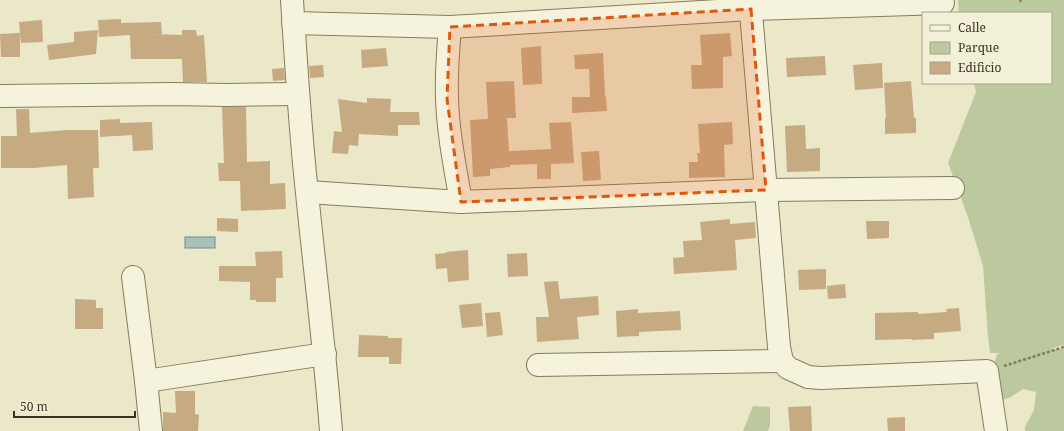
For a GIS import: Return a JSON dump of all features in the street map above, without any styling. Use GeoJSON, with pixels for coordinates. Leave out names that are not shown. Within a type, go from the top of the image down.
{"type":"FeatureCollection","features":[{"type":"Feature","properties":{"kind":"street"},"geometry":{"type":"LineString","coordinates":[[292,0],[306,192],[325,354],[331,431]]}},
{"type":"Feature","properties":{"kind":"street"},"geometry":{"type":"LineString","coordinates":[[293,23],[450,27],[751,4],[943,2]]}},
{"type":"Feature","properties":{"kind":"street"},"geometry":{"type":"LineString","coordinates":[[751,4],[779,348],[782,362],[788,368],[808,377],[814,378],[987,371],[996,431]]}},
{"type":"Feature","properties":{"kind":"street"},"geometry":{"type":"LineString","coordinates":[[450,27],[447,68],[447,99],[450,133],[461,202]]}},
{"type":"Feature","properties":{"kind":"street"},"geometry":{"type":"LineString","coordinates":[[1,96],[298,94]]}},
{"type":"Feature","properties":{"kind":"street"},"geometry":{"type":"LineString","coordinates":[[306,192],[461,202],[766,190],[952,188]]}},
{"type":"Feature","properties":{"kind":"street"},"geometry":{"type":"LineString","coordinates":[[133,277],[151,431]]}},
{"type":"Feature","properties":{"kind":"street"},"geometry":{"type":"LineString","coordinates":[[146,381],[325,354]]}},
{"type":"Feature","properties":{"kind":"street"},"geometry":{"type":"LineString","coordinates":[[538,365],[782,362]]}},
{"type":"Feature","properties":{"kind":"path"},"geometry":{"type":"LineString","coordinates":[[987,371],[1064,347]]}},
{"type":"Feature","properties":{"kind":"highlighted area"},"geometry":{"type":"Polygon","coordinates":[[[751,9],[766,190],[461,202],[447,99],[450,27],[751,9]]]}},
{"type":"Feature","properties":{"kind":"green space"},"geometry":{"type":"Polygon","coordinates":[[[958,0],[1064,0],[1064,345],[1050,349],[1064,349],[1064,431],[1025,431],[1025,427],[1034,410],[1036,392],[1023,389],[1011,397],[998,402],[992,370],[997,354],[1000,353],[990,353],[983,266],[968,217],[948,163],[976,92],[974,84],[1052,84],[1052,12],[959,12],[958,0]]]}},
{"type":"Feature","properties":{"kind":"green space"},"geometry":{"type":"Polygon","coordinates":[[[753,406],[770,407],[770,425],[768,431],[743,431],[753,406]]]}},
{"type":"Feature","properties":{"kind":"water"},"geometry":{"type":"Polygon","coordinates":[[[185,237],[215,237],[215,248],[185,248],[185,237]]]}},
{"type":"Feature","properties":{"kind":"building"},"geometry":{"type":"Polygon","coordinates":[[[121,19],[121,23],[161,22],[162,34],[152,34],[182,35],[182,30],[196,30],[197,36],[204,35],[207,82],[183,82],[182,59],[131,59],[130,35],[99,37],[98,20],[121,19]]]}},
{"type":"Feature","properties":{"kind":"building"},"geometry":{"type":"Polygon","coordinates":[[[42,20],[43,42],[21,43],[19,22],[42,20]]]}},
{"type":"Feature","properties":{"kind":"building"},"geometry":{"type":"Polygon","coordinates":[[[98,30],[96,54],[49,60],[47,45],[74,42],[74,32],[98,30]]]}},
{"type":"Feature","properties":{"kind":"building"},"geometry":{"type":"Polygon","coordinates":[[[20,33],[20,57],[1,57],[0,34],[20,33]]]}},
{"type":"Feature","properties":{"kind":"building"},"geometry":{"type":"Polygon","coordinates":[[[730,33],[732,56],[723,57],[723,88],[692,89],[691,65],[702,65],[700,35],[730,33]]]}},
{"type":"Feature","properties":{"kind":"building"},"geometry":{"type":"Polygon","coordinates":[[[541,46],[542,84],[523,85],[521,48],[541,46]]]}},
{"type":"Feature","properties":{"kind":"building"},"geometry":{"type":"Polygon","coordinates":[[[386,48],[388,66],[362,68],[361,50],[386,48]]]}},
{"type":"Feature","properties":{"kind":"building"},"geometry":{"type":"Polygon","coordinates":[[[603,53],[607,111],[572,113],[572,97],[590,97],[589,69],[575,69],[574,55],[603,53]]]}},
{"type":"Feature","properties":{"kind":"building"},"geometry":{"type":"Polygon","coordinates":[[[825,56],[826,75],[787,77],[786,58],[825,56]]]}},
{"type":"Feature","properties":{"kind":"building"},"geometry":{"type":"Polygon","coordinates":[[[882,63],[883,88],[855,90],[853,65],[882,63]]]}},
{"type":"Feature","properties":{"kind":"building"},"geometry":{"type":"Polygon","coordinates":[[[323,65],[324,77],[310,78],[309,66],[323,65]]]}},
{"type":"Feature","properties":{"kind":"building"},"geometry":{"type":"Polygon","coordinates":[[[284,68],[285,80],[273,81],[272,69],[284,68]]]}},
{"type":"Feature","properties":{"kind":"building"},"geometry":{"type":"Polygon","coordinates":[[[514,81],[516,118],[507,118],[509,151],[551,149],[549,123],[571,122],[574,163],[551,164],[551,179],[537,179],[537,164],[510,165],[510,167],[490,169],[490,176],[473,177],[470,120],[488,119],[486,82],[514,81]]]}},
{"type":"Feature","properties":{"kind":"building"},"geometry":{"type":"Polygon","coordinates":[[[911,81],[914,118],[916,118],[916,133],[885,134],[886,118],[884,83],[911,81]]]}},
{"type":"Feature","properties":{"kind":"building"},"geometry":{"type":"Polygon","coordinates":[[[367,98],[391,99],[390,112],[419,112],[420,125],[398,125],[398,136],[359,134],[358,146],[349,145],[348,154],[332,153],[334,131],[342,132],[338,99],[367,103],[367,98]]]}},
{"type":"Feature","properties":{"kind":"building"},"geometry":{"type":"Polygon","coordinates":[[[222,107],[246,107],[247,162],[270,161],[270,184],[285,183],[286,209],[241,211],[240,181],[219,181],[218,163],[224,163],[222,107]]]}},
{"type":"Feature","properties":{"kind":"building"},"geometry":{"type":"Polygon","coordinates":[[[16,109],[29,109],[30,133],[67,130],[98,130],[99,168],[93,168],[94,197],[68,199],[67,165],[34,168],[1,168],[1,136],[17,136],[16,109]]]}},
{"type":"Feature","properties":{"kind":"building"},"geometry":{"type":"Polygon","coordinates":[[[120,119],[120,123],[152,122],[153,150],[133,151],[132,135],[100,137],[100,120],[120,119]]]}},
{"type":"Feature","properties":{"kind":"building"},"geometry":{"type":"Polygon","coordinates":[[[732,122],[733,144],[724,145],[725,177],[689,178],[689,162],[698,162],[697,153],[700,153],[698,124],[732,122]]]}},
{"type":"Feature","properties":{"kind":"building"},"geometry":{"type":"Polygon","coordinates":[[[805,125],[806,149],[820,148],[820,171],[787,172],[785,126],[805,125]]]}},
{"type":"Feature","properties":{"kind":"building"},"geometry":{"type":"Polygon","coordinates":[[[599,151],[601,180],[583,181],[581,152],[599,151]]]}},
{"type":"Feature","properties":{"kind":"building"},"geometry":{"type":"Polygon","coordinates":[[[217,218],[238,219],[238,232],[217,231],[217,218]]]}},
{"type":"Feature","properties":{"kind":"building"},"geometry":{"type":"Polygon","coordinates":[[[730,219],[730,224],[755,222],[756,238],[735,240],[737,270],[674,274],[673,258],[684,257],[683,241],[702,240],[700,222],[730,219]]]}},
{"type":"Feature","properties":{"kind":"building"},"geometry":{"type":"Polygon","coordinates":[[[866,221],[889,221],[889,238],[867,239],[866,221]]]}},
{"type":"Feature","properties":{"kind":"building"},"geometry":{"type":"Polygon","coordinates":[[[468,250],[469,280],[448,282],[447,268],[436,269],[435,254],[468,250]]]}},
{"type":"Feature","properties":{"kind":"building"},"geometry":{"type":"Polygon","coordinates":[[[282,251],[283,278],[276,278],[276,302],[256,302],[256,300],[250,300],[250,282],[219,281],[219,266],[256,266],[255,252],[282,251]]]}},
{"type":"Feature","properties":{"kind":"building"},"geometry":{"type":"Polygon","coordinates":[[[527,253],[528,276],[508,277],[507,254],[527,253]]]}},
{"type":"Feature","properties":{"kind":"building"},"geometry":{"type":"Polygon","coordinates":[[[826,269],[826,289],[799,290],[798,270],[826,269]]]}},
{"type":"Feature","properties":{"kind":"building"},"geometry":{"type":"Polygon","coordinates":[[[558,281],[560,299],[598,296],[599,315],[577,317],[579,339],[537,342],[536,317],[549,317],[544,282],[558,281]]]}},
{"type":"Feature","properties":{"kind":"building"},"geometry":{"type":"Polygon","coordinates":[[[845,284],[846,298],[828,299],[827,286],[845,284]]]}},
{"type":"Feature","properties":{"kind":"building"},"geometry":{"type":"Polygon","coordinates":[[[75,299],[96,300],[96,308],[103,308],[103,329],[75,329],[75,299]]]}},
{"type":"Feature","properties":{"kind":"building"},"geometry":{"type":"Polygon","coordinates":[[[481,303],[483,326],[462,328],[459,305],[481,303]]]}},
{"type":"Feature","properties":{"kind":"building"},"geometry":{"type":"Polygon","coordinates":[[[959,308],[961,331],[934,333],[934,339],[875,340],[875,313],[918,312],[918,314],[947,312],[946,309],[959,308]]]}},
{"type":"Feature","properties":{"kind":"building"},"geometry":{"type":"Polygon","coordinates":[[[638,309],[638,313],[680,311],[681,330],[639,332],[639,336],[617,337],[616,311],[638,309]]]}},
{"type":"Feature","properties":{"kind":"building"},"geometry":{"type":"Polygon","coordinates":[[[500,312],[503,335],[487,337],[485,313],[500,312]]]}},
{"type":"Feature","properties":{"kind":"building"},"geometry":{"type":"Polygon","coordinates":[[[359,335],[402,338],[401,364],[389,364],[389,357],[358,357],[359,335]]]}},
{"type":"Feature","properties":{"kind":"building"},"geometry":{"type":"Polygon","coordinates":[[[175,391],[195,391],[195,414],[199,415],[198,431],[163,431],[163,412],[176,413],[175,391]]]}},
{"type":"Feature","properties":{"kind":"building"},"geometry":{"type":"Polygon","coordinates":[[[811,406],[812,431],[790,431],[788,407],[811,406]]]}},
{"type":"Feature","properties":{"kind":"building"},"geometry":{"type":"Polygon","coordinates":[[[905,417],[905,431],[888,431],[887,418],[905,417]]]}}]}
